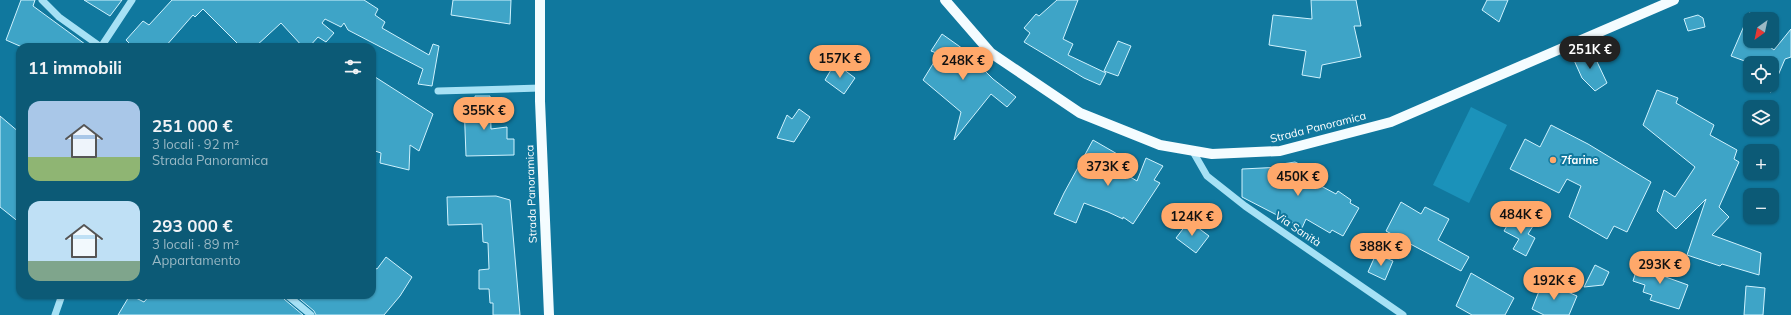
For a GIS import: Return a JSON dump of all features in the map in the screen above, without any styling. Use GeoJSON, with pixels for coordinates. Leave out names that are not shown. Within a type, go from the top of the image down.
{"type":"FeatureCollection","features":[{"type":"Feature","properties":{"kind":"main road","name":"Strada Panoramica"},"geometry":{"type":"LineString","coordinates":[[540,0],[540,88],[548,315]]}},
{"type":"Feature","properties":{"kind":"main road","name":"Strada Panoramica"},"geometry":{"type":"LineString","coordinates":[[945,0],[991,53],[1080,114],[1160,145],[1212,154],[1280,151],[1390,122],[1674,0]]}},
{"type":"Feature","properties":{"kind":"street"},"geometry":{"type":"LineString","coordinates":[[42,0],[59,17],[95,43]]}},
{"type":"Feature","properties":{"kind":"street"},"geometry":{"type":"LineString","coordinates":[[104,43],[132,0]]}},
{"type":"Feature","properties":{"kind":"street"},"geometry":{"type":"LineString","coordinates":[[438,91],[540,88]]}},
{"type":"Feature","properties":{"kind":"street","name":"Via Sanità"},"geometry":{"type":"LineString","coordinates":[[1192,150],[1207,176],[1240,202],[1403,315]]}},
{"type":"Feature","properties":{"kind":"street"},"geometry":{"type":"LineString","coordinates":[[55,315],[61,299]]}},
{"type":"Feature","properties":{"kind":"street"},"geometry":{"type":"LineString","coordinates":[[292,299],[311,315]]}},
{"type":"Feature","properties":{"kind":"shaded area"},"geometry":{"type":"Polygon","coordinates":[[[1471,107],[1507,125],[1469,203],[1433,185],[1471,107]]]}},
{"type":"Feature","properties":{"kind":"building"},"geometry":{"type":"Polygon","coordinates":[[[21,0],[35,0],[33,6],[84,43],[16,43],[16,44],[6,40],[21,0]]]}},
{"type":"Feature","properties":{"kind":"building"},"geometry":{"type":"Polygon","coordinates":[[[84,0],[122,0],[110,16],[84,0]]]}},
{"type":"Feature","properties":{"kind":"building"},"geometry":{"type":"Polygon","coordinates":[[[172,0],[364,0],[378,9],[375,15],[385,22],[382,28],[429,55],[433,44],[439,46],[432,86],[418,84],[423,69],[376,45],[376,43],[373,43],[348,30],[344,23],[341,27],[325,19],[322,23],[334,33],[326,42],[318,37],[313,43],[299,43],[281,23],[259,43],[237,43],[203,9],[195,17],[193,15],[168,43],[129,43],[126,40],[143,21],[149,25],[172,0]]]}},
{"type":"Feature","properties":{"kind":"building"},"geometry":{"type":"Polygon","coordinates":[[[453,0],[511,0],[510,24],[451,15],[453,0]]]}},
{"type":"Feature","properties":{"kind":"building"},"geometry":{"type":"Polygon","coordinates":[[[1057,0],[1078,0],[1063,39],[1073,44],[1068,55],[1106,73],[1100,85],[1084,78],[1024,42],[1030,33],[1024,28],[1036,14],[1039,16],[1057,0]]]}},
{"type":"Feature","properties":{"kind":"building"},"geometry":{"type":"Polygon","coordinates":[[[1311,0],[1356,0],[1361,26],[1354,26],[1361,57],[1322,65],[1320,78],[1302,75],[1306,51],[1269,45],[1273,15],[1312,19],[1311,0]]]}},
{"type":"Feature","properties":{"kind":"building"},"geometry":{"type":"Polygon","coordinates":[[[1487,0],[1508,0],[1499,22],[1482,10],[1487,0]]]}},
{"type":"Feature","properties":{"kind":"building"},"geometry":{"type":"Polygon","coordinates":[[[1698,15],[1703,18],[1705,27],[1688,31],[1684,19],[1698,15]]]}},
{"type":"Feature","properties":{"kind":"building"},"geometry":{"type":"Polygon","coordinates":[[[1743,28],[1743,48],[1771,48],[1774,50],[1776,48],[1779,48],[1779,44],[1791,29],[1791,57],[1785,59],[1779,73],[1779,56],[1743,56],[1743,60],[1731,56],[1743,28]]]}},
{"type":"Feature","properties":{"kind":"building"},"geometry":{"type":"Polygon","coordinates":[[[942,34],[973,56],[972,58],[993,79],[1016,97],[1007,107],[991,94],[954,140],[961,112],[923,80],[939,54],[931,51],[942,34]]]}},
{"type":"Feature","properties":{"kind":"building"},"geometry":{"type":"Polygon","coordinates":[[[1118,41],[1131,46],[1118,76],[1104,71],[1118,41]]]}},
{"type":"Feature","properties":{"kind":"building"},"geometry":{"type":"Polygon","coordinates":[[[1591,49],[1607,83],[1595,91],[1582,78],[1573,58],[1591,49]]]}},
{"type":"Feature","properties":{"kind":"building"},"geometry":{"type":"Polygon","coordinates":[[[835,63],[855,78],[844,94],[825,80],[835,63]]]}},
{"type":"Feature","properties":{"kind":"building"},"geometry":{"type":"Polygon","coordinates":[[[376,78],[433,114],[419,151],[410,145],[409,170],[380,163],[381,153],[376,151],[376,78]]]}},
{"type":"Feature","properties":{"kind":"building"},"geometry":{"type":"Polygon","coordinates":[[[1657,90],[1678,98],[1676,103],[1714,125],[1710,135],[1737,150],[1734,159],[1739,162],[1719,207],[1729,217],[1712,235],[1761,253],[1759,275],[1722,264],[1720,266],[1687,255],[1706,199],[1676,229],[1657,211],[1664,190],[1675,197],[1695,167],[1643,125],[1657,90]]]}},
{"type":"Feature","properties":{"kind":"building"},"geometry":{"type":"Polygon","coordinates":[[[475,96],[490,96],[491,129],[507,127],[507,139],[514,139],[514,155],[466,156],[464,102],[475,101],[475,96]]]}},
{"type":"Feature","properties":{"kind":"building"},"geometry":{"type":"Polygon","coordinates":[[[799,109],[810,117],[794,142],[777,138],[787,115],[792,119],[799,109]]]}},
{"type":"Feature","properties":{"kind":"building"},"geometry":{"type":"Polygon","coordinates":[[[0,116],[16,130],[16,220],[0,207],[0,116]]]}},
{"type":"Feature","properties":{"kind":"building"},"geometry":{"type":"Polygon","coordinates":[[[1551,125],[1588,144],[1651,182],[1627,232],[1614,226],[1607,239],[1569,217],[1581,186],[1567,179],[1559,193],[1510,169],[1525,139],[1540,147],[1551,125]]]}},
{"type":"Feature","properties":{"kind":"building"},"geometry":{"type":"Polygon","coordinates":[[[1093,140],[1119,155],[1112,166],[1137,181],[1146,158],[1163,166],[1154,180],[1160,183],[1133,224],[1123,217],[1123,219],[1084,203],[1076,223],[1054,214],[1093,140]]]}},
{"type":"Feature","properties":{"kind":"building"},"geometry":{"type":"Polygon","coordinates":[[[1295,162],[1312,170],[1308,179],[1336,194],[1338,191],[1351,200],[1350,203],[1359,208],[1343,236],[1332,230],[1330,233],[1306,219],[1302,228],[1242,197],[1242,169],[1283,167],[1282,164],[1295,162]]]}},
{"type":"Feature","properties":{"kind":"building"},"geometry":{"type":"Polygon","coordinates":[[[496,196],[510,200],[520,315],[493,315],[493,303],[490,303],[489,289],[479,289],[479,270],[489,269],[488,243],[483,242],[482,224],[448,225],[447,197],[496,196]]]}},
{"type":"Feature","properties":{"kind":"building"},"geometry":{"type":"Polygon","coordinates":[[[1401,202],[1421,214],[1425,207],[1449,219],[1438,240],[1469,257],[1461,271],[1386,231],[1401,202]]]}},
{"type":"Feature","properties":{"kind":"building"},"geometry":{"type":"Polygon","coordinates":[[[1513,215],[1533,226],[1528,234],[1535,238],[1526,256],[1513,249],[1519,239],[1504,231],[1513,215]]]}},
{"type":"Feature","properties":{"kind":"building"},"geometry":{"type":"Polygon","coordinates":[[[1189,221],[1209,236],[1196,253],[1176,238],[1189,221]]]}},
{"type":"Feature","properties":{"kind":"building"},"geometry":{"type":"Polygon","coordinates":[[[1376,254],[1393,261],[1385,280],[1368,272],[1376,254]]]}},
{"type":"Feature","properties":{"kind":"building"},"geometry":{"type":"Polygon","coordinates":[[[386,257],[412,277],[400,296],[384,315],[316,315],[314,311],[300,299],[376,299],[377,269],[386,257]]]}},
{"type":"Feature","properties":{"kind":"building"},"geometry":{"type":"Polygon","coordinates":[[[1640,259],[1666,268],[1663,276],[1688,285],[1679,309],[1650,300],[1652,295],[1643,292],[1645,285],[1633,281],[1640,259]]]}},
{"type":"Feature","properties":{"kind":"building"},"geometry":{"type":"Polygon","coordinates":[[[1595,265],[1609,272],[1603,285],[1584,287],[1595,265]]]}},
{"type":"Feature","properties":{"kind":"building"},"geometry":{"type":"Polygon","coordinates":[[[1471,273],[1514,298],[1505,315],[1472,315],[1456,306],[1471,273]]]}},
{"type":"Feature","properties":{"kind":"building"},"geometry":{"type":"Polygon","coordinates":[[[1543,281],[1577,296],[1569,315],[1544,315],[1532,309],[1543,281]]]}},
{"type":"Feature","properties":{"kind":"building"},"geometry":{"type":"Polygon","coordinates":[[[1746,286],[1765,288],[1763,315],[1744,315],[1746,286]]]}},
{"type":"Feature","properties":{"kind":"building"},"geometry":{"type":"Polygon","coordinates":[[[128,299],[138,299],[144,302],[147,299],[284,299],[303,315],[118,315],[128,299]]]}},
{"type":"Feature","properties":{"kind":"place","name":"7farine"},"geometry":{"type":"Point","coordinates":[1553,160]}}]}
